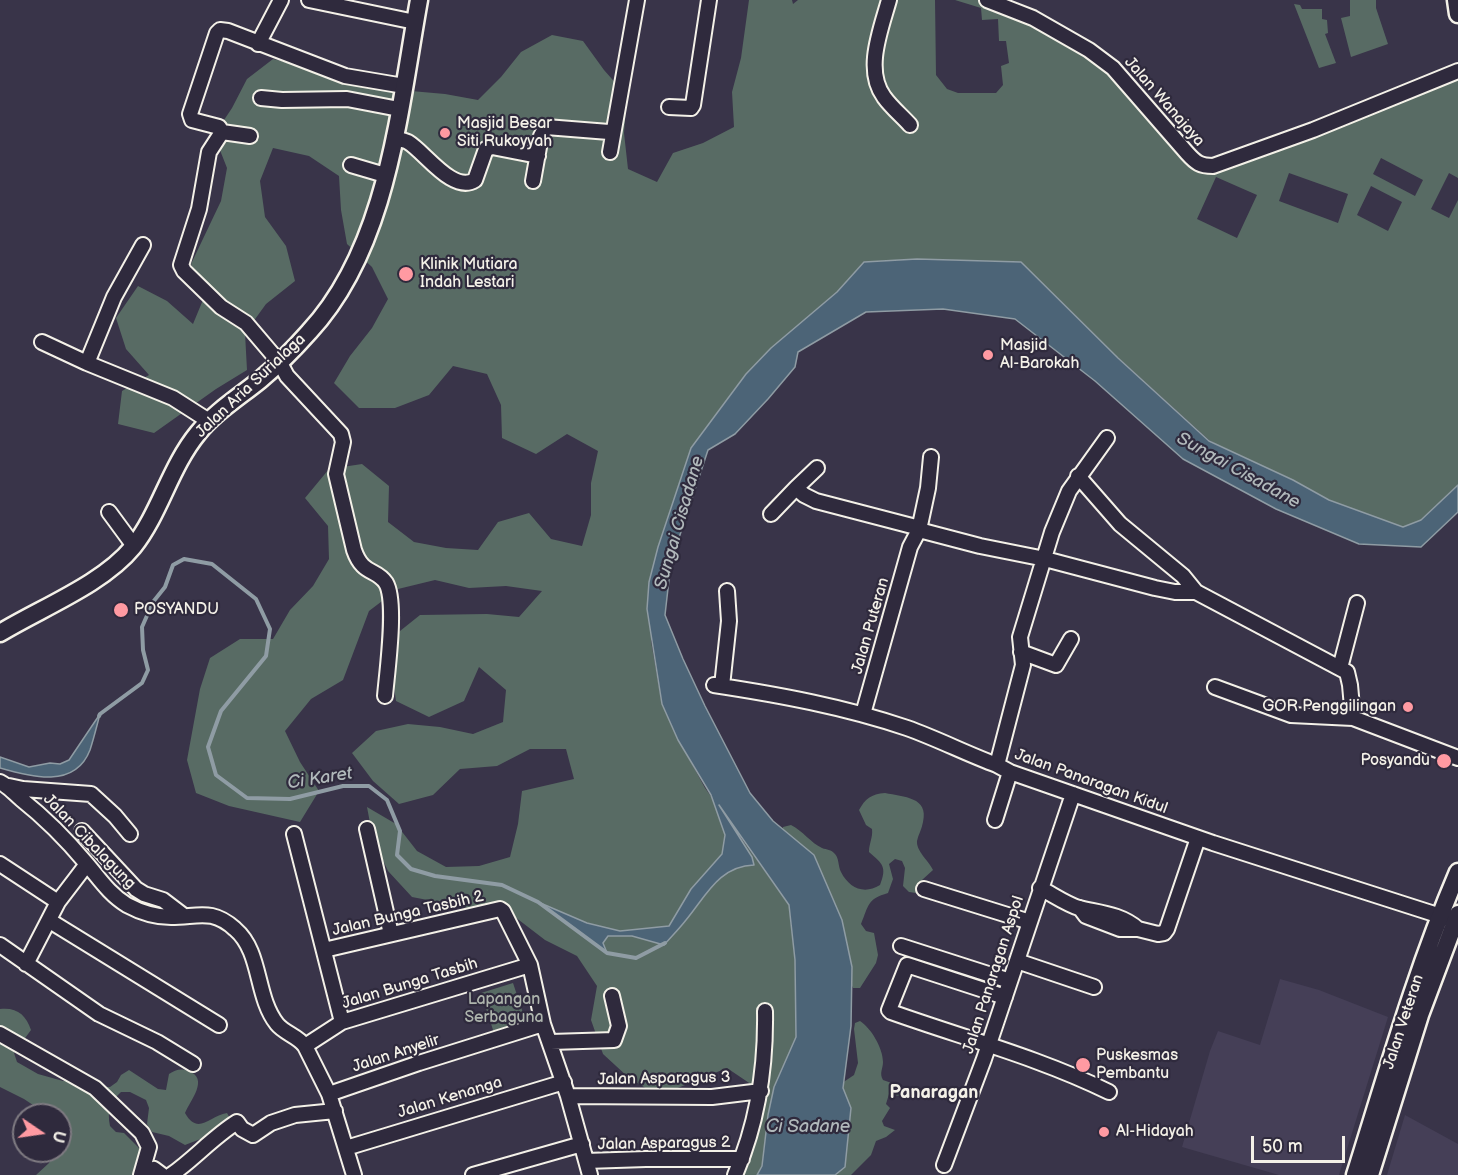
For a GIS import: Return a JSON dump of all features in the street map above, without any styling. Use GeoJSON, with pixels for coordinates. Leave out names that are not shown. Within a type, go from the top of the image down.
{"type":"FeatureCollection","features":[{"type":"Feature","properties":{"kind":"main road","name":"Jalan Aria Surialaga"},"geometry":{"type":"LineString","coordinates":[[0,633],[101,577],[118,563],[145,530],[188,447],[209,421],[280,363],[323,317],[347,277],[369,230],[386,175],[419,0]]}},
{"type":"Feature","properties":{"kind":"main road","name":"Jalan Veteran"},"geometry":{"type":"LineString","coordinates":[[1370,1175],[1451,917],[1458,872]]}},
{"type":"Feature","properties":{"kind":"main road","name":"Jalan Veteran"},"geometry":{"type":"LineString","coordinates":[[1355,1175],[1403,1023],[1451,917]]}},
{"type":"Feature","properties":{"kind":"street"},"geometry":{"type":"LineString","coordinates":[[258,44],[281,0]]}},
{"type":"Feature","properties":{"kind":"street"},"geometry":{"type":"LineString","coordinates":[[309,0],[415,22]]}},
{"type":"Feature","properties":{"kind":"street"},"geometry":{"type":"LineString","coordinates":[[610,152],[637,0]]}},
{"type":"Feature","properties":{"kind":"street"},"geometry":{"type":"LineString","coordinates":[[669,107],[691,108],[693,105],[709,0]]}},
{"type":"Feature","properties":{"kind":"street"},"geometry":{"type":"LineString","coordinates":[[889,0],[878,45],[875,75],[883,96],[910,125]]}},
{"type":"Feature","properties":{"kind":"street","name":"Jalan Wanajaya"},"geometry":{"type":"LineString","coordinates":[[987,0],[1044,23],[1089,50],[1113,68],[1192,159],[1203,166],[1213,166],[1305,133],[1458,71]]}},
{"type":"Feature","properties":{"kind":"street"},"geometry":{"type":"LineString","coordinates":[[222,132],[219,127],[192,120],[190,114],[217,33],[224,30],[345,76],[404,86]]}},
{"type":"Feature","properties":{"kind":"street"},"geometry":{"type":"LineString","coordinates":[[261,98],[347,99],[399,108]]}},
{"type":"Feature","properties":{"kind":"street"},"geometry":{"type":"LineString","coordinates":[[533,181],[541,136],[546,126],[609,132]]}},
{"type":"Feature","properties":{"kind":"street"},"geometry":{"type":"LineString","coordinates":[[222,132],[250,135]]}},
{"type":"Feature","properties":{"kind":"street"},"geometry":{"type":"LineString","coordinates":[[222,132],[209,152],[199,209],[181,267],[221,307],[246,323],[280,363],[287,376],[341,434],[343,442],[336,474],[354,550],[363,568],[385,581],[389,590],[391,616],[386,696]]}},
{"type":"Feature","properties":{"kind":"street"},"geometry":{"type":"LineString","coordinates":[[394,138],[407,142],[449,177],[462,183],[475,180],[486,149],[492,147],[538,156]]}},
{"type":"Feature","properties":{"kind":"street"},"geometry":{"type":"LineString","coordinates":[[351,165],[386,175]]}},
{"type":"Feature","properties":{"kind":"street"},"geometry":{"type":"LineString","coordinates":[[87,363],[114,297],[143,245]]}},
{"type":"Feature","properties":{"kind":"street"},"geometry":{"type":"LineString","coordinates":[[42,342],[173,398],[209,421]]}},
{"type":"Feature","properties":{"kind":"street"},"geometry":{"type":"LineString","coordinates":[[997,765],[1023,665],[1020,637],[1062,505],[1078,476],[1107,438]]}},
{"type":"Feature","properties":{"kind":"street","name":"Jalan Puteran"},"geometry":{"type":"LineString","coordinates":[[863,714],[910,548],[919,530],[928,488],[931,457]]}},
{"type":"Feature","properties":{"kind":"street"},"geometry":{"type":"LineString","coordinates":[[771,514],[817,468]]}},
{"type":"Feature","properties":{"kind":"street"},"geometry":{"type":"LineString","coordinates":[[1078,476],[1120,524],[1184,576],[1196,592]]}},
{"type":"Feature","properties":{"kind":"street"},"geometry":{"type":"LineString","coordinates":[[796,488],[816,501],[980,546],[1045,559],[1155,588],[1196,592],[1347,672],[1353,718]]}},
{"type":"Feature","properties":{"kind":"street"},"geometry":{"type":"LineString","coordinates":[[109,512],[134,546]]}},
{"type":"Feature","properties":{"kind":"street","name":"Jalan Panaragan Kidul"},"geometry":{"type":"LineString","coordinates":[[727,591],[729,621],[718,686],[832,706],[863,714],[910,729],[1010,772],[1198,838],[1451,917]]}},
{"type":"Feature","properties":{"kind":"street"},"geometry":{"type":"LineString","coordinates":[[1340,668],[1357,603]]}},
{"type":"Feature","properties":{"kind":"street"},"geometry":{"type":"LineString","coordinates":[[1021,652],[1056,665],[1071,639]]}},
{"type":"Feature","properties":{"kind":"street"},"geometry":{"type":"LineString","coordinates":[[1215,687],[1274,710],[1291,714],[1353,718],[1458,758]]}},
{"type":"Feature","properties":{"kind":"street"},"geometry":{"type":"LineString","coordinates":[[995,820],[1010,772]]}},
{"type":"Feature","properties":{"kind":"street"},"geometry":{"type":"LineString","coordinates":[[3,783],[23,789],[91,794],[115,816],[130,834]]}},
{"type":"Feature","properties":{"kind":"street","name":"Jalan Cibalagung"},"geometry":{"type":"LineString","coordinates":[[3,783],[50,822],[104,886],[126,904],[158,916],[184,916],[197,913],[214,916],[234,927],[244,937],[264,1000],[277,1024],[305,1046],[329,1094],[354,1175]]}},
{"type":"Feature","properties":{"kind":"street","name":"Jalan Panaragan Aspol"},"geometry":{"type":"LineString","coordinates":[[944,1165],[988,1046],[1073,794]]}},
{"type":"Feature","properties":{"kind":"street"},"geometry":{"type":"LineString","coordinates":[[367,829],[392,934]]}},
{"type":"Feature","properties":{"kind":"street"},"geometry":{"type":"LineString","coordinates":[[82,831],[136,889],[163,900],[184,916]]}},
{"type":"Feature","properties":{"kind":"street"},"geometry":{"type":"LineString","coordinates":[[294,834],[342,1022]]}},
{"type":"Feature","properties":{"kind":"street"},"geometry":{"type":"LineString","coordinates":[[1040,888],[1080,908],[1086,916],[1120,929],[1164,933],[1198,838]]}},
{"type":"Feature","properties":{"kind":"street"},"geometry":{"type":"LineString","coordinates":[[0,864],[58,902]]}},
{"type":"Feature","properties":{"kind":"street"},"geometry":{"type":"LineString","coordinates":[[26,964],[58,902],[87,864]]}},
{"type":"Feature","properties":{"kind":"street"},"geometry":{"type":"LineString","coordinates":[[924,889],[1030,922]]}},
{"type":"Feature","properties":{"kind":"street","name":"Jalan Bunga Tasbih 2"},"geometry":{"type":"LineString","coordinates":[[324,950],[500,909],[505,914],[530,965],[543,1024],[564,1082],[588,1168]]}},
{"type":"Feature","properties":{"kind":"street"},"geometry":{"type":"LineString","coordinates":[[50,921],[219,1025]]}},
{"type":"Feature","properties":{"kind":"street"},"geometry":{"type":"LineString","coordinates":[[0,945],[99,1014],[156,1042],[193,1064]]}},
{"type":"Feature","properties":{"kind":"street"},"geometry":{"type":"LineString","coordinates":[[901,946],[1010,981]]}},
{"type":"Feature","properties":{"kind":"street"},"geometry":{"type":"LineString","coordinates":[[1017,961],[1094,987]]}},
{"type":"Feature","properties":{"kind":"street","name":"Jalan Bunga Tasbih"},"geometry":{"type":"LineString","coordinates":[[305,1046],[342,1022],[530,965]]}},
{"type":"Feature","properties":{"kind":"street"},"geometry":{"type":"LineString","coordinates":[[1005,997],[907,965],[889,1010],[988,1046],[1040,1061],[1110,1092]]}},
{"type":"Feature","properties":{"kind":"street"},"geometry":{"type":"LineString","coordinates":[[551,1042],[614,1040],[620,1026],[612,996]]}},
{"type":"Feature","properties":{"kind":"street"},"geometry":{"type":"LineString","coordinates":[[735,1175],[754,1123],[761,1091],[765,1059],[765,1011]]}},
{"type":"Feature","properties":{"kind":"street","name":"Jalan Anyelir"},"geometry":{"type":"LineString","coordinates":[[329,1094],[543,1024]]}},
{"type":"Feature","properties":{"kind":"street"},"geometry":{"type":"LineString","coordinates":[[0,1034],[95,1088],[142,1134],[149,1147],[141,1175]]}},
{"type":"Feature","properties":{"kind":"street","name":"Jalan Kenanga"},"geometry":{"type":"LineString","coordinates":[[346,1148],[564,1082]]}},
{"type":"Feature","properties":{"kind":"street","name":"Jalan Asparagus 3"},"geometry":{"type":"LineString","coordinates":[[568,1096],[712,1097],[761,1091]]}},
{"type":"Feature","properties":{"kind":"street"},"geometry":{"type":"LineString","coordinates":[[171,1175],[237,1122],[253,1135],[271,1123],[295,1115],[335,1111]]}},
{"type":"Feature","properties":{"kind":"street"},"geometry":{"type":"LineString","coordinates":[[473,1175],[582,1144]]}},
{"type":"Feature","properties":{"kind":"street","name":"Jalan Asparagus 2"},"geometry":{"type":"LineString","coordinates":[[588,1168],[646,1159],[742,1159]]}},
{"type":"Feature","properties":{"kind":"street"},"geometry":{"type":"LineString","coordinates":[[146,1175],[154,1169],[162,1175]]}},
{"type":"Feature","properties":{"kind":"shaded area"},"geometry":{"type":"Polygon","coordinates":[[[1280,979],[1319,990],[1388,1017],[1339,1175],[1279,1175],[1182,1147],[1218,1031],[1260,1045],[1280,979]]]}},
{"type":"Feature","properties":{"kind":"shaded area"},"geometry":{"type":"Polygon","coordinates":[[[1405,1115],[1458,1144],[1458,1175],[1387,1175],[1405,1115]]]}},
{"type":"Feature","properties":{"kind":"green space"},"geometry":{"type":"Polygon","coordinates":[[[749,0],[792,0],[793,4],[798,0],[935,0],[936,75],[947,89],[958,93],[996,93],[1003,85],[1001,66],[1009,63],[1006,41],[999,41],[998,19],[982,20],[981,8],[955,0],[992,0],[1113,68],[1203,166],[1458,71],[1458,178],[1449,173],[1431,209],[1449,218],[1458,200],[1458,485],[1421,520],[1403,527],[1329,500],[1209,440],[1113,353],[1021,262],[917,259],[864,262],[836,293],[746,374],[691,448],[651,641],[662,704],[675,733],[705,788],[789,905],[795,960],[796,1037],[774,1087],[762,1166],[757,1175],[735,1175],[761,1091],[727,1068],[658,1096],[628,1077],[603,1054],[591,1020],[597,986],[577,956],[545,940],[515,917],[412,897],[388,871],[373,839],[367,807],[396,824],[417,851],[446,867],[479,866],[510,857],[518,824],[522,791],[574,779],[566,749],[530,749],[497,766],[460,769],[433,795],[399,804],[373,781],[352,753],[376,731],[408,724],[440,727],[473,734],[503,722],[506,690],[479,667],[464,701],[429,717],[396,701],[391,667],[395,635],[420,615],[487,614],[519,617],[542,591],[506,586],[469,588],[435,580],[398,589],[369,611],[343,680],[311,699],[285,731],[300,762],[319,791],[300,822],[229,806],[196,793],[187,760],[200,689],[210,658],[240,639],[273,639],[290,610],[313,586],[329,559],[328,526],[305,498],[329,469],[362,464],[389,486],[388,522],[414,542],[446,548],[478,550],[498,522],[529,513],[551,539],[582,546],[591,515],[591,483],[598,451],[567,434],[536,454],[502,438],[501,405],[487,374],[453,366],[429,395],[395,408],[359,408],[334,383],[350,356],[372,328],[388,299],[372,267],[347,244],[341,210],[339,176],[309,156],[273,148],[260,181],[265,217],[286,246],[295,281],[266,304],[245,333],[247,370],[154,433],[118,424],[122,391],[149,375],[126,349],[116,318],[138,286],[167,301],[193,324],[205,295],[191,264],[221,201],[227,168],[214,135],[232,108],[247,79],[273,59],[411,91],[478,100],[521,52],[552,35],[583,41],[627,96],[624,133],[628,169],[657,182],[673,153],[703,143],[734,127],[732,92],[741,58],[749,0]],[[1381,158],[1373,174],[1415,196],[1423,180],[1381,158]],[[1289,173],[1279,201],[1338,223],[1348,194],[1289,173]],[[1216,177],[1197,219],[1237,238],[1257,195],[1216,177]],[[1371,186],[1357,215],[1388,231],[1402,202],[1371,186]]]}},
{"type":"Feature","properties":{"kind":"green space"},"geometry":{"type":"Polygon","coordinates":[[[1350,0],[1376,0],[1376,8],[1388,44],[1351,57],[1341,18],[1350,16],[1350,0]]]}},
{"type":"Feature","properties":{"kind":"green space"},"geometry":{"type":"Polygon","coordinates":[[[1294,4],[1300,5],[1302,9],[1322,9],[1322,19],[1327,20],[1328,33],[1325,34],[1336,63],[1319,68],[1294,4]]]}},
{"type":"Feature","properties":{"kind":"green space"},"geometry":{"type":"Polygon","coordinates":[[[885,793],[907,797],[922,807],[923,822],[917,845],[933,870],[922,880],[916,893],[909,892],[903,886],[905,868],[902,861],[895,859],[889,864],[893,879],[888,893],[872,900],[861,924],[866,931],[874,933],[878,955],[876,963],[860,988],[853,988],[781,836],[783,827],[791,825],[818,846],[833,852],[844,878],[853,886],[863,890],[874,888],[880,885],[883,870],[880,863],[869,852],[872,829],[866,825],[859,810],[869,798],[885,793]]]}},
{"type":"Feature","properties":{"kind":"green space","name":"Lapangan Serbaguna"},"geometry":{"type":"Polygon","coordinates":[[[513,983],[527,1025],[495,1036],[481,993],[513,983]]]}},
{"type":"Feature","properties":{"kind":"green space"},"geometry":{"type":"Polygon","coordinates":[[[0,1009],[11,1009],[20,1013],[31,1030],[14,1053],[17,1062],[38,1074],[63,1081],[78,1080],[101,1087],[110,1087],[129,1070],[158,1089],[166,1090],[169,1074],[185,1070],[194,1074],[198,1079],[197,1090],[185,1113],[190,1120],[199,1124],[227,1113],[231,1120],[221,1131],[185,1145],[169,1136],[152,1132],[147,1124],[149,1108],[146,1100],[130,1092],[121,1092],[110,1107],[110,1126],[116,1132],[124,1133],[142,1151],[137,1175],[36,1175],[49,1163],[72,1163],[72,1103],[30,1103],[0,1087],[0,1009]]]}},
{"type":"Feature","properties":{"kind":"green space"},"geometry":{"type":"Polygon","coordinates":[[[860,1021],[872,1033],[879,1045],[883,1062],[881,1075],[883,1080],[920,1093],[921,1098],[889,1094],[886,1104],[890,1108],[882,1121],[884,1126],[895,1130],[876,1141],[871,1155],[851,1175],[830,1175],[839,1085],[854,1075],[858,1063],[854,1029],[855,1023],[860,1021]]]}},
{"type":"Feature","properties":{"kind":"water","name":"Ci Sadane"},"geometry":{"type":"Polygon","coordinates":[[[917,259],[1021,262],[1118,358],[1209,441],[1293,480],[1329,500],[1403,527],[1421,520],[1458,485],[1458,512],[1421,547],[1359,544],[1276,509],[1183,459],[1095,381],[1015,319],[943,309],[866,312],[798,352],[795,367],[768,399],[735,434],[708,450],[671,562],[665,615],[705,706],[750,793],[773,821],[814,855],[842,920],[852,967],[851,1026],[843,1088],[851,1108],[845,1167],[835,1175],[757,1175],[762,1166],[774,1087],[796,1037],[795,960],[789,905],[719,805],[752,857],[754,865],[731,871],[714,884],[664,945],[632,936],[608,936],[603,943],[607,953],[538,902],[587,923],[620,931],[669,926],[691,889],[722,854],[725,835],[711,795],[678,740],[662,704],[647,609],[649,582],[658,547],[691,448],[746,374],[771,348],[837,292],[864,262],[917,259]]]}},
{"type":"Feature","properties":{"kind":"water"},"geometry":{"type":"Polygon","coordinates":[[[100,714],[90,750],[74,771],[51,777],[38,777],[0,768],[0,757],[29,767],[50,763],[60,764],[69,760],[100,714]]]}},
{"type":"Feature","properties":{"kind":"waterway","name":"Ci Karet"},"geometry":{"type":"LineString","coordinates":[[99,716],[142,683],[148,670],[143,650],[142,627],[153,602],[165,587],[173,565],[184,559],[212,564],[256,599],[270,629],[266,656],[221,711],[208,747],[216,775],[247,798],[290,799],[343,786],[369,786],[387,800],[400,831],[397,855],[411,869],[435,876],[502,885],[538,902],[607,953],[636,958],[665,943]]}},
{"type":"Feature","properties":{"kind":"place","name":"Masjid Besar Siti Rukoyyah"},"geometry":{"type":"Point","coordinates":[445,133]}},
{"type":"Feature","properties":{"kind":"place","name":"Klinik Mutiara Indah Lestari"},"geometry":{"type":"Point","coordinates":[406,274]}},
{"type":"Feature","properties":{"kind":"place","name":"Masjid Al-Barokah"},"geometry":{"type":"Point","coordinates":[988,355]}},
{"type":"Feature","properties":{"kind":"place","name":"POSYANDU"},"geometry":{"type":"Point","coordinates":[121,610]}},
{"type":"Feature","properties":{"kind":"place","name":"GOR Penggilingan"},"geometry":{"type":"Point","coordinates":[1408,707]}},
{"type":"Feature","properties":{"kind":"place","name":"Posyandu"},"geometry":{"type":"Point","coordinates":[1444,761]}},
{"type":"Feature","properties":{"kind":"place","name":"Puskesmas Pembantu"},"geometry":{"type":"Point","coordinates":[1083,1065]}},
{"type":"Feature","properties":{"kind":"place","name":"Al-Hidayah"},"geometry":{"type":"Point","coordinates":[1104,1132]}},
{"type":"Feature","properties":{"kind":"district","name":"Panaragan"},"geometry":{"type":"Point","coordinates":[934,1093]}},
{"type":"Feature","properties":{"kind":"water label","name":"Sungai Cisadane"},"geometry":{"type":"Point","coordinates":[1238,471]}},
{"type":"Feature","properties":{"kind":"water label","name":"Sungai Cisadane"},"geometry":{"type":"Point","coordinates":[680,523]}}]}
